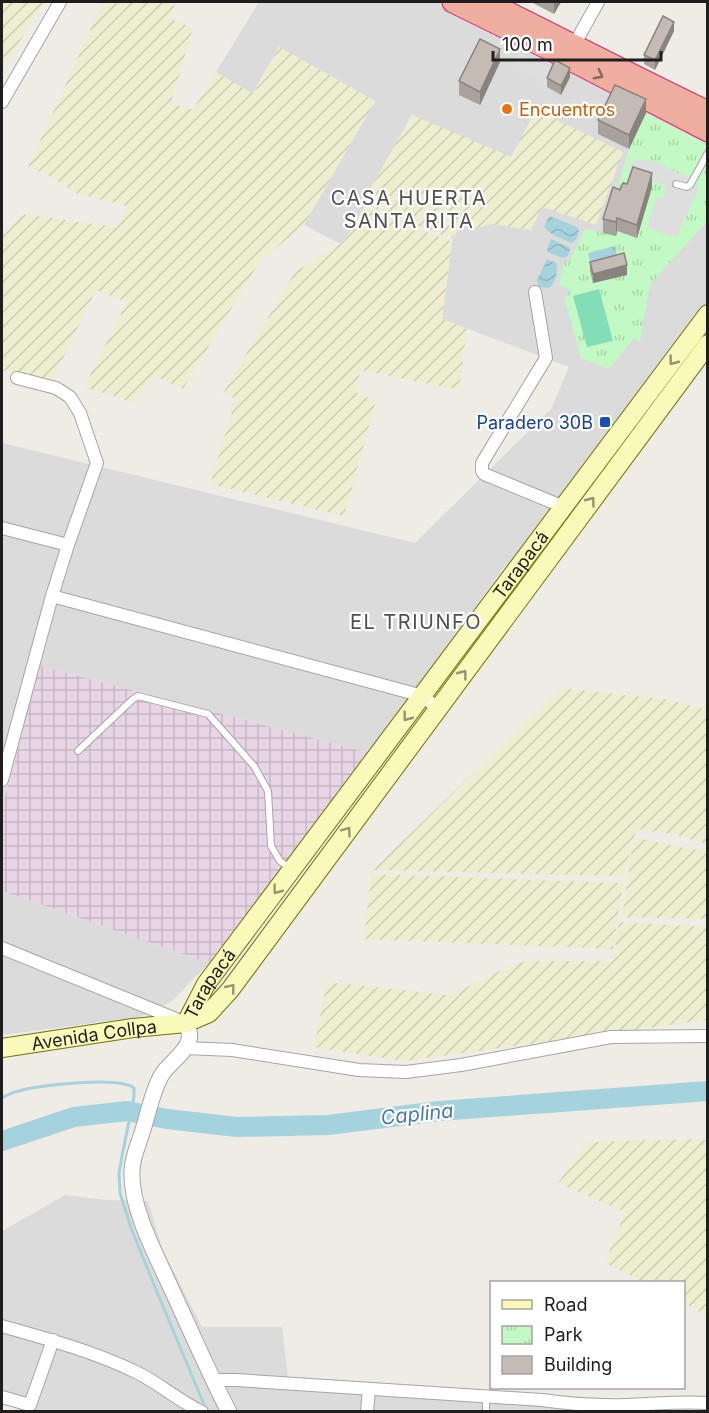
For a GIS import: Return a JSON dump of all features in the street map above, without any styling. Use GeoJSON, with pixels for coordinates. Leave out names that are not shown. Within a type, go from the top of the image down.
{"type":"FeatureCollection","features":[{"type":"Feature","properties":{"kind":"highway"},"geometry":{"type":"LineString","coordinates":[[471,4],[565,46],[644,90],[708,131]]}},
{"type":"Feature","properties":{"kind":"highway"},"geometry":{"type":"LineString","coordinates":[[644,90],[708,112]]}},
{"type":"Feature","properties":{"kind":"main road","name":"Tarapacá"},"geometry":{"type":"LineString","coordinates":[[186,1023],[208,1013],[230,990],[567,534],[708,314]]}},
{"type":"Feature","properties":{"kind":"main road","name":"Tarapacá"},"geometry":{"type":"LineString","coordinates":[[186,1023],[206,984],[564,507],[708,344]]}},
{"type":"Feature","properties":{"kind":"main road"},"geometry":{"type":"LineString","coordinates":[[552,523],[567,534]]}},
{"type":"Feature","properties":{"kind":"main road"},"geometry":{"type":"LineString","coordinates":[[492,603],[508,613]]}},
{"type":"Feature","properties":{"kind":"main road"},"geometry":{"type":"LineString","coordinates":[[292,870],[309,882]]}},
{"type":"Feature","properties":{"kind":"main road","name":"Avenida Collpa"},"geometry":{"type":"LineString","coordinates":[[2,1048],[132,1028],[186,1023]]}},
{"type":"Feature","properties":{"kind":"street"},"geometry":{"type":"LineString","coordinates":[[2,102],[60,2]]}},
{"type":"Feature","properties":{"kind":"street"},"geometry":{"type":"LineString","coordinates":[[565,46],[598,2]]}},
{"type":"Feature","properties":{"kind":"street"},"geometry":{"type":"LineString","coordinates":[[535,292],[546,358],[482,463],[482,471],[484,474],[564,507]]}},
{"type":"Feature","properties":{"kind":"street"},"geometry":{"type":"LineString","coordinates":[[2,780],[5,756],[52,596],[97,463],[80,413],[70,397],[56,388],[17,378]]}},
{"type":"Feature","properties":{"kind":"street"},"geometry":{"type":"LineString","coordinates":[[2,528],[68,545]]}},
{"type":"Feature","properties":{"kind":"street"},"geometry":{"type":"LineString","coordinates":[[52,596],[423,696],[437,708]]}},
{"type":"Feature","properties":{"kind":"street"},"geometry":{"type":"LineString","coordinates":[[2,948],[186,1023],[190,1040],[162,1074],[154,1092],[134,1154],[132,1173],[138,1212],[212,1380],[229,1411]]}},
{"type":"Feature","properties":{"kind":"street"},"geometry":{"type":"LineString","coordinates":[[185,1048],[232,1050],[359,1070],[406,1072],[461,1065],[610,1037],[708,1036]]}},
{"type":"Feature","properties":{"kind":"street"},"geometry":{"type":"LineString","coordinates":[[2,1326],[53,1340],[138,1373],[202,1412]]}},
{"type":"Feature","properties":{"kind":"street"},"geometry":{"type":"LineString","coordinates":[[2,1396],[30,1405],[53,1340]]}},
{"type":"Feature","properties":{"kind":"street"},"geometry":{"type":"LineString","coordinates":[[212,1380],[603,1405],[708,1403]]}},
{"type":"Feature","properties":{"kind":"street"},"geometry":{"type":"LineString","coordinates":[[367,1412],[369,1389]]}},
{"type":"Feature","properties":{"kind":"lane"},"geometry":{"type":"LineString","coordinates":[[676,184],[687,187],[708,153]]}},
{"type":"Feature","properties":{"kind":"lane"},"geometry":{"type":"LineString","coordinates":[[78,751],[138,696],[207,714],[254,766],[263,781],[268,791],[271,846],[280,861],[292,870]]}},
{"type":"Feature","properties":{"kind":"lane"},"geometry":{"type":"LineString","coordinates":[[486,1396],[486,1412]]}},
{"type":"Feature","properties":{"kind":"shaded area"},"geometry":{"type":"Polygon","coordinates":[[[259,2],[438,2],[707,140],[707,328],[533,565],[505,566],[369,753],[40,666],[2,809],[2,443],[415,543],[551,409],[569,367],[442,319],[452,242],[461,224],[480,227],[492,224],[531,230],[536,110],[511,158],[412,115],[363,203],[364,207],[356,224],[341,244],[304,225],[375,101],[279,47],[252,94],[216,72],[259,2]]]}},
{"type":"Feature","properties":{"kind":"shaded area"},"geometry":{"type":"Polygon","coordinates":[[[519,53],[554,70],[546,86],[511,68],[519,53]]]}},
{"type":"Feature","properties":{"kind":"shaded area"},"geometry":{"type":"Polygon","coordinates":[[[643,159],[655,162],[691,179],[698,190],[677,236],[669,236],[647,227],[656,198],[663,198],[666,187],[631,175],[632,163],[643,159]]]}},
{"type":"Feature","properties":{"kind":"shaded area"},"geometry":{"type":"Polygon","coordinates":[[[40,666],[369,753],[209,963],[2,891],[2,809],[40,666]]]}},
{"type":"Feature","properties":{"kind":"shaded area"},"geometry":{"type":"Polygon","coordinates":[[[2,891],[209,963],[171,1002],[140,1017],[2,1035],[2,891]]]}},
{"type":"Feature","properties":{"kind":"shaded area"},"geometry":{"type":"Polygon","coordinates":[[[65,1195],[105,1200],[148,1201],[162,1248],[202,1327],[282,1327],[288,1377],[633,1400],[632,1412],[41,1412],[2,1398],[2,1231],[65,1195]]]}},
{"type":"Feature","properties":{"kind":"green space"},"geometry":{"type":"Polygon","coordinates":[[[2,2],[44,2],[2,70],[2,2]]]}},
{"type":"Feature","properties":{"kind":"green space"},"geometry":{"type":"Polygon","coordinates":[[[103,2],[175,2],[171,19],[193,28],[171,103],[193,110],[216,72],[253,94],[279,47],[375,101],[304,225],[260,261],[183,389],[153,375],[135,403],[84,387],[127,302],[96,290],[53,379],[2,370],[2,235],[22,214],[117,227],[129,206],[78,194],[46,174],[28,167],[103,2]]]}},
{"type":"Feature","properties":{"kind":"green space"},"geometry":{"type":"Polygon","coordinates":[[[536,110],[623,152],[596,225],[542,207],[531,230],[492,224],[480,227],[461,224],[452,239],[362,203],[412,115],[511,157],[536,110]]]}},
{"type":"Feature","properties":{"kind":"green space"},"geometry":{"type":"Polygon","coordinates":[[[646,113],[707,144],[707,221],[650,285],[640,341],[633,339],[609,369],[581,358],[564,297],[569,295],[567,287],[559,286],[564,261],[570,261],[585,229],[603,233],[629,149],[646,113]]]}},
{"type":"Feature","properties":{"kind":"green space"},"geometry":{"type":"Polygon","coordinates":[[[364,207],[452,242],[442,319],[467,329],[459,390],[361,370],[355,392],[376,401],[344,516],[210,484],[236,399],[223,393],[295,272],[341,244],[356,224],[364,207]]]}},
{"type":"Feature","properties":{"kind":"green space"},"geometry":{"type":"Polygon","coordinates":[[[599,289],[613,341],[587,347],[573,296],[599,289]]]}},
{"type":"Feature","properties":{"kind":"green space"},"geometry":{"type":"Polygon","coordinates":[[[561,688],[670,700],[707,710],[707,844],[673,834],[637,829],[634,837],[707,851],[707,919],[622,917],[633,842],[623,876],[373,870],[561,688]]]}},
{"type":"Feature","properties":{"kind":"green space"},"geometry":{"type":"Polygon","coordinates":[[[371,874],[623,883],[613,949],[364,939],[371,874]]]}},
{"type":"Feature","properties":{"kind":"green space"},"geometry":{"type":"Polygon","coordinates":[[[619,922],[707,927],[706,1020],[404,1061],[314,1047],[327,982],[447,995],[525,961],[613,961],[619,922]]]}},
{"type":"Feature","properties":{"kind":"green space"},"geometry":{"type":"Polygon","coordinates":[[[702,1139],[708,1142],[707,1316],[685,1304],[685,1281],[642,1281],[605,1263],[625,1212],[558,1183],[587,1142],[702,1139]]]}},
{"type":"Feature","properties":{"kind":"water"},"geometry":{"type":"Polygon","coordinates":[[[550,216],[577,227],[579,231],[576,240],[571,243],[547,230],[544,227],[550,216]]]}},
{"type":"Feature","properties":{"kind":"water"},"geometry":{"type":"Polygon","coordinates":[[[551,239],[569,247],[568,256],[563,258],[548,252],[551,239]]]}},
{"type":"Feature","properties":{"kind":"water"},"geometry":{"type":"Polygon","coordinates":[[[615,246],[618,260],[591,266],[588,253],[615,246]]]}},
{"type":"Feature","properties":{"kind":"water"},"geometry":{"type":"Polygon","coordinates":[[[547,259],[556,263],[556,277],[549,288],[539,287],[537,280],[547,259]]]}},
{"type":"Feature","properties":{"kind":"building"},"geometry":{"type":"Polygon","coordinates":[[[663,16],[674,22],[655,60],[644,55],[663,16]]]}},
{"type":"Feature","properties":{"kind":"building"},"geometry":{"type":"Polygon","coordinates":[[[480,39],[500,49],[480,92],[459,81],[480,39]]]}},
{"type":"Feature","properties":{"kind":"building"},"geometry":{"type":"Polygon","coordinates":[[[555,60],[570,68],[561,86],[547,78],[555,60]]]}},
{"type":"Feature","properties":{"kind":"building"},"geometry":{"type":"Polygon","coordinates":[[[615,85],[646,99],[629,135],[598,120],[615,85]]]}},
{"type":"Feature","properties":{"kind":"building"},"geometry":{"type":"Polygon","coordinates":[[[633,167],[652,173],[637,225],[617,218],[616,222],[603,219],[613,187],[620,190],[623,183],[627,184],[633,167]]]}},
{"type":"Feature","properties":{"kind":"building"},"geometry":{"type":"Polygon","coordinates":[[[624,253],[627,265],[593,274],[590,262],[624,253]]]}},
{"type":"Feature","properties":{"kind":"waterway"},"geometry":{"type":"LineString","coordinates":[[2,1098],[12,1093],[60,1084],[96,1082],[126,1084],[134,1088],[119,1173],[120,1193],[131,1228],[205,1407]]}},
{"type":"Feature","properties":{"kind":"waterway","name":"Caplina"},"geometry":{"type":"LineString","coordinates":[[2,1141],[74,1117],[127,1111],[167,1119],[237,1127],[328,1125],[439,1111],[708,1091]]}},
{"type":"Feature","properties":{"kind":"place","name":"Encuentros"},"geometry":{"type":"Point","coordinates":[507,109]}},
{"type":"Feature","properties":{"kind":"place","name":"Paradero 30B"},"geometry":{"type":"Point","coordinates":[605,422]}},
{"type":"Feature","properties":{"kind":"district","name":"CASA HUERTA SANTA RITA"},"geometry":{"type":"Point","coordinates":[409,210]}},
{"type":"Feature","properties":{"kind":"district","name":"EL TRIUNFO"},"geometry":{"type":"Point","coordinates":[416,622]}}]}
